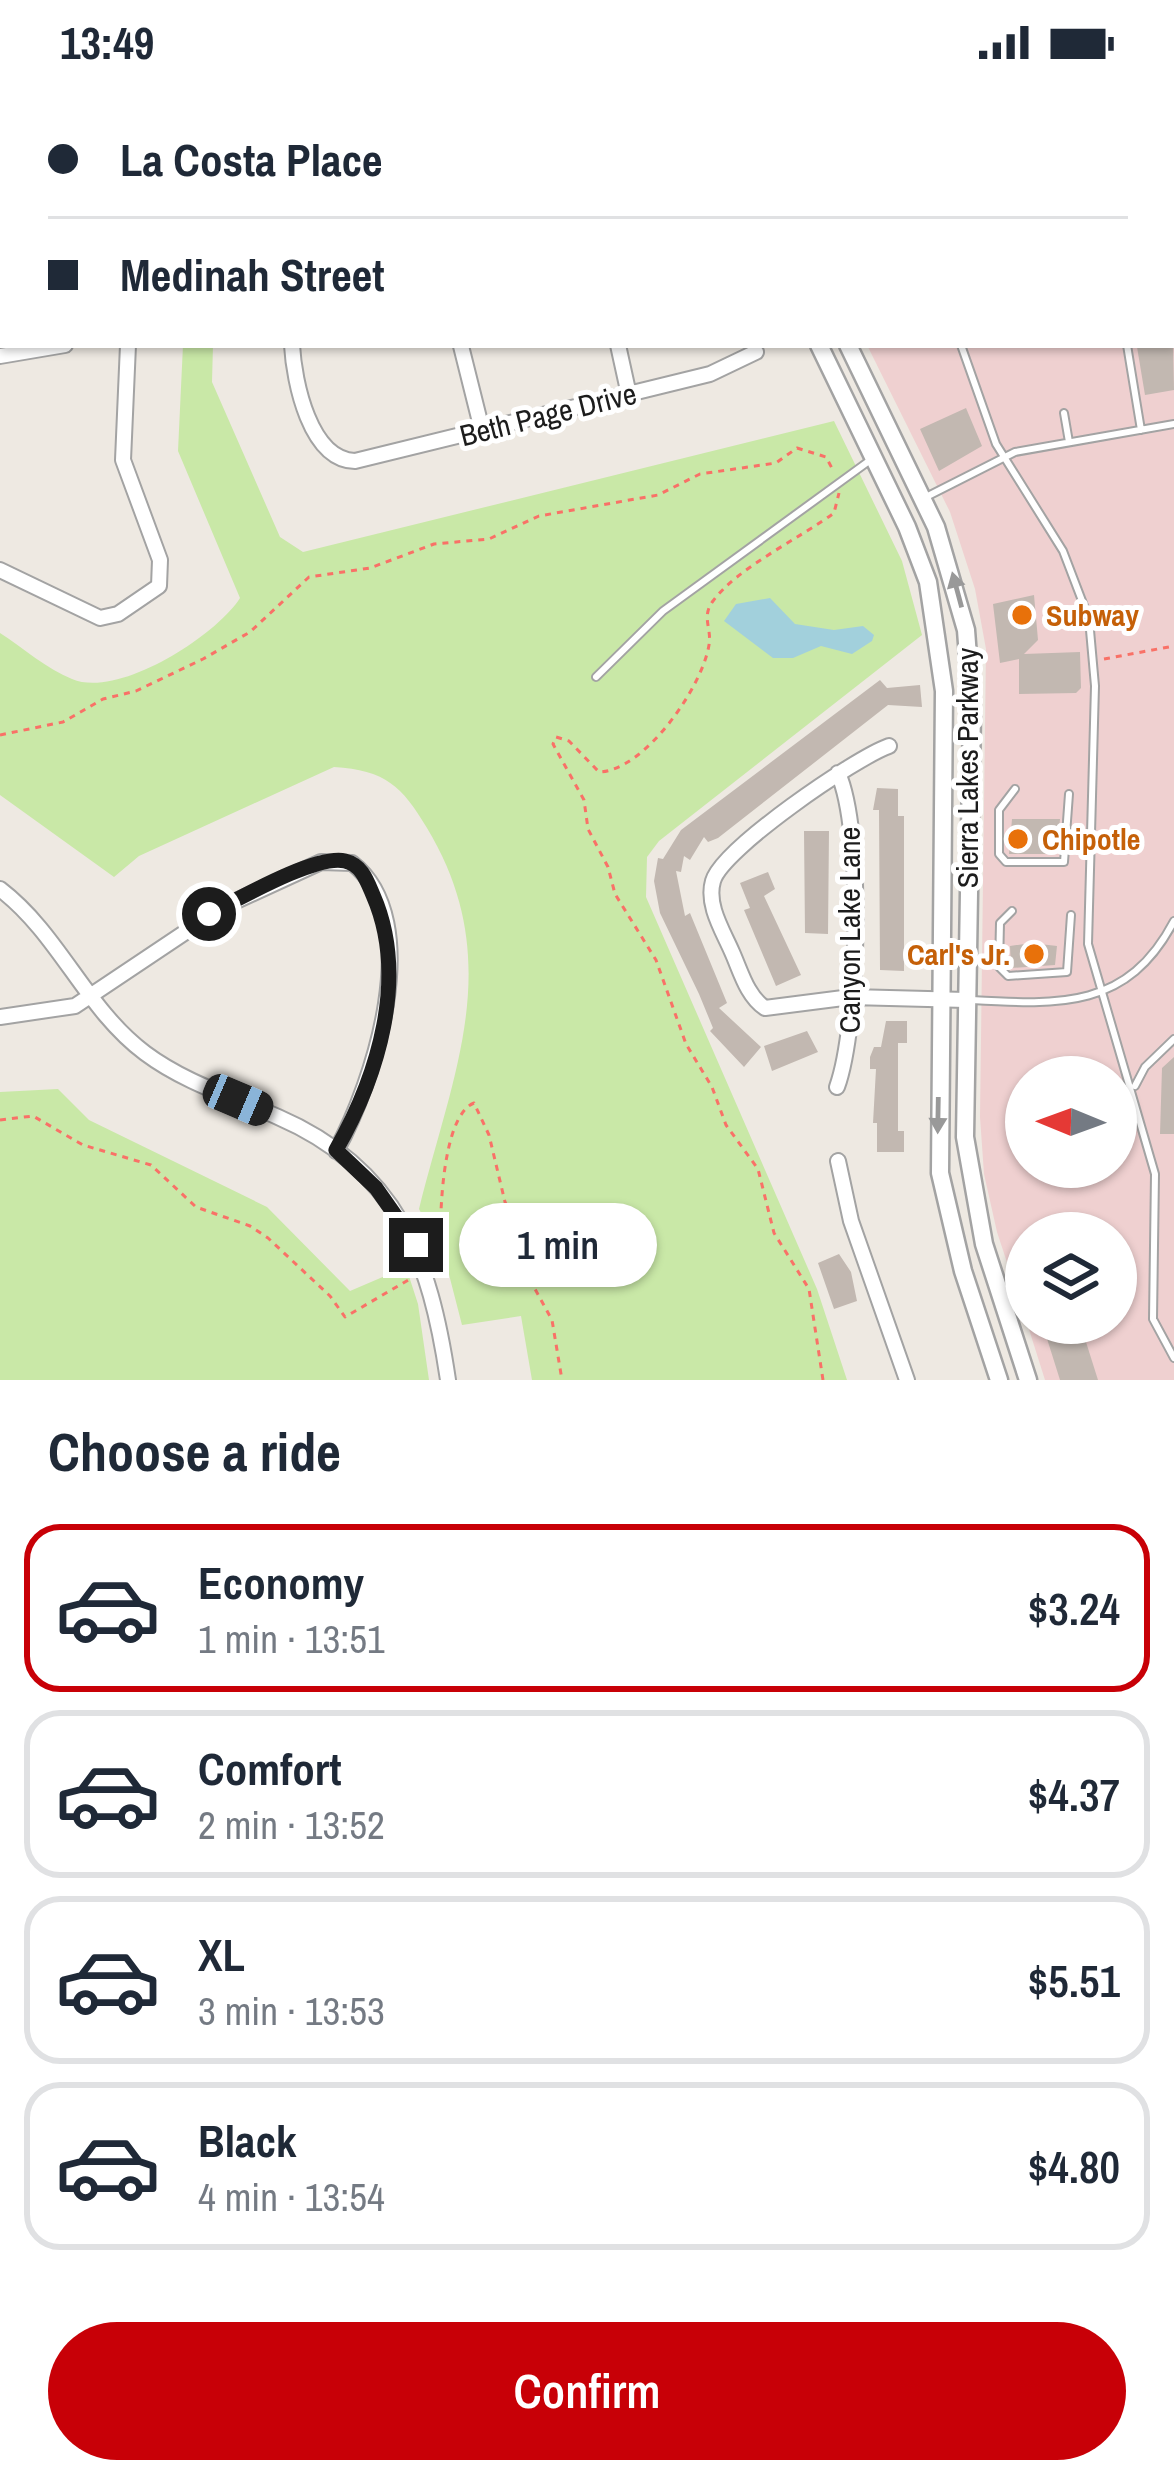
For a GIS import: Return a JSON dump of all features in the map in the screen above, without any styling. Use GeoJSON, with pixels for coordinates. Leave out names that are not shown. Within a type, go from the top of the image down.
{"type":"FeatureCollection","features":[{"type":"Feature","properties":{"kind":"street"},"geometry":{"type":"LineString","coordinates":[[0,356],[47,348]]}},
{"type":"Feature","properties":{"kind":"street"},"geometry":{"type":"LineString","coordinates":[[0,570],[100,618],[151,596],[162,580],[123,460],[128,348]]}},
{"type":"Feature","properties":{"kind":"street","name":"Beth Page Drive"},"geometry":{"type":"LineString","coordinates":[[293,348],[318,436],[336,458],[367,459],[726,369],[756,352]]}},
{"type":"Feature","properties":{"kind":"street"},"geometry":{"type":"LineString","coordinates":[[462,348],[482,430]]}},
{"type":"Feature","properties":{"kind":"street"},"geometry":{"type":"LineString","coordinates":[[619,348],[629,394]]}},
{"type":"Feature","properties":{"kind":"street","name":"Sierra Lakes Parkway"},"geometry":{"type":"LineString","coordinates":[[820,348],[907,527],[940,637],[944,691],[940,1173],[964,1271],[999,1380]]}},
{"type":"Feature","properties":{"kind":"street","name":"Sierra Lakes Parkway"},"geometry":{"type":"LineString","coordinates":[[849,348],[946,551],[966,630],[971,710],[963,1111],[971,1191],[1028,1380]]}},
{"type":"Feature","properties":{"kind":"street"},"geometry":{"type":"LineString","coordinates":[[889,746],[838,773],[729,857],[712,883],[715,913],[752,997],[764,1008],[851,998],[967,1000]]}},
{"type":"Feature","properties":{"kind":"street","name":"Canyon Lake Lane"},"geometry":{"type":"LineString","coordinates":[[837,1087],[848,1051],[853,830],[838,773]]}},
{"type":"Feature","properties":{"kind":"street"},"geometry":{"type":"LineString","coordinates":[[0,1016],[47,1012],[91,997],[209,914],[321,862],[345,861],[364,874],[379,908],[390,980],[366,1087],[336,1150]]}},
{"type":"Feature","properties":{"kind":"street"},"geometry":{"type":"LineString","coordinates":[[0,889],[43,927],[119,1031],[160,1064],[281,1118],[336,1150],[376,1188],[416,1245],[437,1305],[448,1380]]}},
{"type":"Feature","properties":{"kind":"street"},"geometry":{"type":"LineString","coordinates":[[838,1160],[851,1221],[907,1380]]}},
{"type":"Feature","properties":{"kind":"lane"},"geometry":{"type":"LineString","coordinates":[[963,348],[1003,457],[1063,551],[1089,619],[1095,686],[1088,937],[1122,1056]]}},
{"type":"Feature","properties":{"kind":"lane"},"geometry":{"type":"LineString","coordinates":[[1128,348],[1142,430]]}},
{"type":"Feature","properties":{"kind":"lane"},"geometry":{"type":"LineString","coordinates":[[1064,413],[1069,442]]}},
{"type":"Feature","properties":{"kind":"lane"},"geometry":{"type":"LineString","coordinates":[[922,498],[1003,457],[1174,424]]}},
{"type":"Feature","properties":{"kind":"lane"},"geometry":{"type":"LineString","coordinates":[[596,677],[664,611],[872,459]]}},
{"type":"Feature","properties":{"kind":"lane"},"geometry":{"type":"LineString","coordinates":[[1015,789],[999,810],[999,854],[1006,862],[1064,862],[1070,794]]}},
{"type":"Feature","properties":{"kind":"lane"},"geometry":{"type":"LineString","coordinates":[[1012,911],[998,929],[999,967],[1008,976],[1065,975],[1070,915]]}},
{"type":"Feature","properties":{"kind":"lane"},"geometry":{"type":"LineString","coordinates":[[967,1000],[1065,1002],[1102,991],[1142,969],[1174,921]]}},
{"type":"Feature","properties":{"kind":"lane"},"geometry":{"type":"LineString","coordinates":[[1137,1083],[1145,1066],[1174,1039]]}},
{"type":"Feature","properties":{"kind":"lane"},"geometry":{"type":"LineString","coordinates":[[1137,1106],[1155,1174],[1153,1319],[1174,1358]]}},
{"type":"Feature","properties":{"kind":"path"},"geometry":{"type":"LineString","coordinates":[[0,735],[63,722],[104,699],[136,691],[216,652],[250,632],[309,577],[370,568],[434,544],[489,539],[539,516],[658,495],[700,474],[776,463],[796,448],[826,457],[837,484],[834,513],[716,596],[705,619],[709,648],[685,698],[652,745],[623,769],[599,772],[569,741],[556,737],[553,744],[584,800],[588,830],[608,867],[615,894],[656,960],[686,1044],[712,1087],[726,1125],[758,1169],[774,1233],[809,1289],[823,1380]]}},
{"type":"Feature","properties":{"kind":"path"},"geometry":{"type":"LineString","coordinates":[[1103,659],[1174,646]]}},
{"type":"Feature","properties":{"kind":"path"},"geometry":{"type":"LineString","coordinates":[[441,1256],[441,1200],[454,1126],[466,1106],[475,1103],[490,1135],[505,1202],[524,1240],[529,1278],[552,1320],[562,1380]]}},
{"type":"Feature","properties":{"kind":"path"},"geometry":{"type":"LineString","coordinates":[[0,1120],[33,1116],[82,1145],[151,1165],[196,1207],[268,1238],[331,1297],[345,1317],[411,1277]]}},
{"type":"Feature","properties":{"kind":"shaded area"},"geometry":{"type":"Polygon","coordinates":[[[868,348],[1174,348],[1174,1380],[1045,1380],[1034,1344],[1137,1344],[1137,1212],[1005,1212],[1005,1256],[997,1232],[984,1174],[980,1117],[986,649],[975,589],[950,512],[868,348]]]}},
{"type":"Feature","properties":{"kind":"green space"},"geometry":{"type":"Polygon","coordinates":[[[183,348],[213,348],[212,382],[280,537],[303,552],[834,421],[902,561],[922,635],[659,841],[647,857],[646,897],[817,1289],[847,1380],[532,1380],[521,1316],[462,1325],[445,1259],[419,1209],[466,1017],[469,971],[464,924],[451,877],[427,828],[390,783],[367,772],[334,767],[139,856],[114,877],[0,795],[0,633],[72,679],[114,680],[188,646],[240,598],[178,451],[183,348]]]}},
{"type":"Feature","properties":{"kind":"green space"},"geometry":{"type":"Polygon","coordinates":[[[58,1089],[89,1120],[267,1207],[350,1291],[406,1267],[418,1304],[429,1380],[0,1380],[0,1092],[58,1089]]]}},
{"type":"Feature","properties":{"kind":"water"},"geometry":{"type":"Polygon","coordinates":[[[770,598],[795,624],[834,630],[863,626],[874,635],[872,641],[852,654],[821,646],[793,658],[773,658],[724,621],[736,604],[770,598]]]}},
{"type":"Feature","properties":{"kind":"building"},"geometry":{"type":"Polygon","coordinates":[[[1137,348],[1173,348],[1174,390],[1145,395],[1137,348]]]}},
{"type":"Feature","properties":{"kind":"building"},"geometry":{"type":"Polygon","coordinates":[[[966,408],[982,446],[939,471],[920,429],[966,408]]]}},
{"type":"Feature","properties":{"kind":"building"},"geometry":{"type":"Polygon","coordinates":[[[1034,595],[1038,640],[1024,654],[1080,652],[1081,688],[1076,693],[1019,694],[1019,659],[1000,663],[993,604],[1034,595]]]}},
{"type":"Feature","properties":{"kind":"building"},"geometry":{"type":"Polygon","coordinates":[[[880,680],[887,688],[920,685],[922,707],[888,705],[718,838],[708,842],[704,837],[690,860],[684,856],[681,872],[676,871],[685,916],[690,913],[727,1003],[719,1008],[761,1047],[744,1067],[710,1031],[713,1028],[699,994],[660,913],[654,881],[658,858],[663,859],[681,830],[880,680]]]}},
{"type":"Feature","properties":{"kind":"building"},"geometry":{"type":"Polygon","coordinates":[[[877,788],[898,789],[898,816],[904,816],[904,971],[880,970],[879,810],[873,810],[877,788]]]}},
{"type":"Feature","properties":{"kind":"building"},"geometry":{"type":"Polygon","coordinates":[[[1012,819],[1060,819],[1057,854],[1009,854],[1012,819]]]}},
{"type":"Feature","properties":{"kind":"building"},"geometry":{"type":"Polygon","coordinates":[[[804,831],[829,831],[828,934],[805,933],[804,831]]]}},
{"type":"Feature","properties":{"kind":"building"},"geometry":{"type":"Polygon","coordinates":[[[768,872],[775,889],[764,896],[801,975],[776,986],[744,910],[750,908],[740,883],[768,872]]]}},
{"type":"Feature","properties":{"kind":"building","name":"Carl's Jr."},"geometry":{"type":"Polygon","coordinates":[[[1010,946],[1057,946],[1055,965],[1011,968],[1010,946]]]}},
{"type":"Feature","properties":{"kind":"building"},"geometry":{"type":"Polygon","coordinates":[[[886,1021],[907,1021],[907,1043],[898,1043],[898,1131],[904,1131],[904,1152],[877,1152],[877,1123],[873,1123],[876,1069],[870,1069],[870,1057],[874,1047],[881,1047],[886,1021]]]}},
{"type":"Feature","properties":{"kind":"building"},"geometry":{"type":"Polygon","coordinates":[[[807,1031],[818,1052],[772,1071],[764,1046],[807,1031]]]}},
{"type":"Feature","properties":{"kind":"building"},"geometry":{"type":"Polygon","coordinates":[[[1174,1057],[1174,1134],[1160,1134],[1162,1068],[1174,1057]]]}},
{"type":"Feature","properties":{"kind":"building"},"geometry":{"type":"Polygon","coordinates":[[[839,1254],[851,1272],[857,1301],[834,1309],[818,1263],[839,1254]]]}},
{"type":"Feature","properties":{"kind":"building"},"geometry":{"type":"Polygon","coordinates":[[[1049,1344],[1087,1344],[1098,1380],[1060,1380],[1049,1344]]]}},
{"type":"Feature","properties":{"kind":"place","name":"Subway"},"geometry":{"type":"Point","coordinates":[1022,615]}},
{"type":"Feature","properties":{"kind":"place","name":"Chipotle"},"geometry":{"type":"Point","coordinates":[1018,839]}},
{"type":"Feature","properties":{"kind":"place","name":"Carl's Jr."},"geometry":{"type":"Point","coordinates":[1034,954]}},
{"type":"Feature","properties":{"kind":"route"},"geometry":{"type":"LineString","coordinates":[[209,914],[328,860],[352,863],[364,874],[387,936],[388,994],[366,1087],[336,1150],[376,1188],[416,1245]]}}]}
